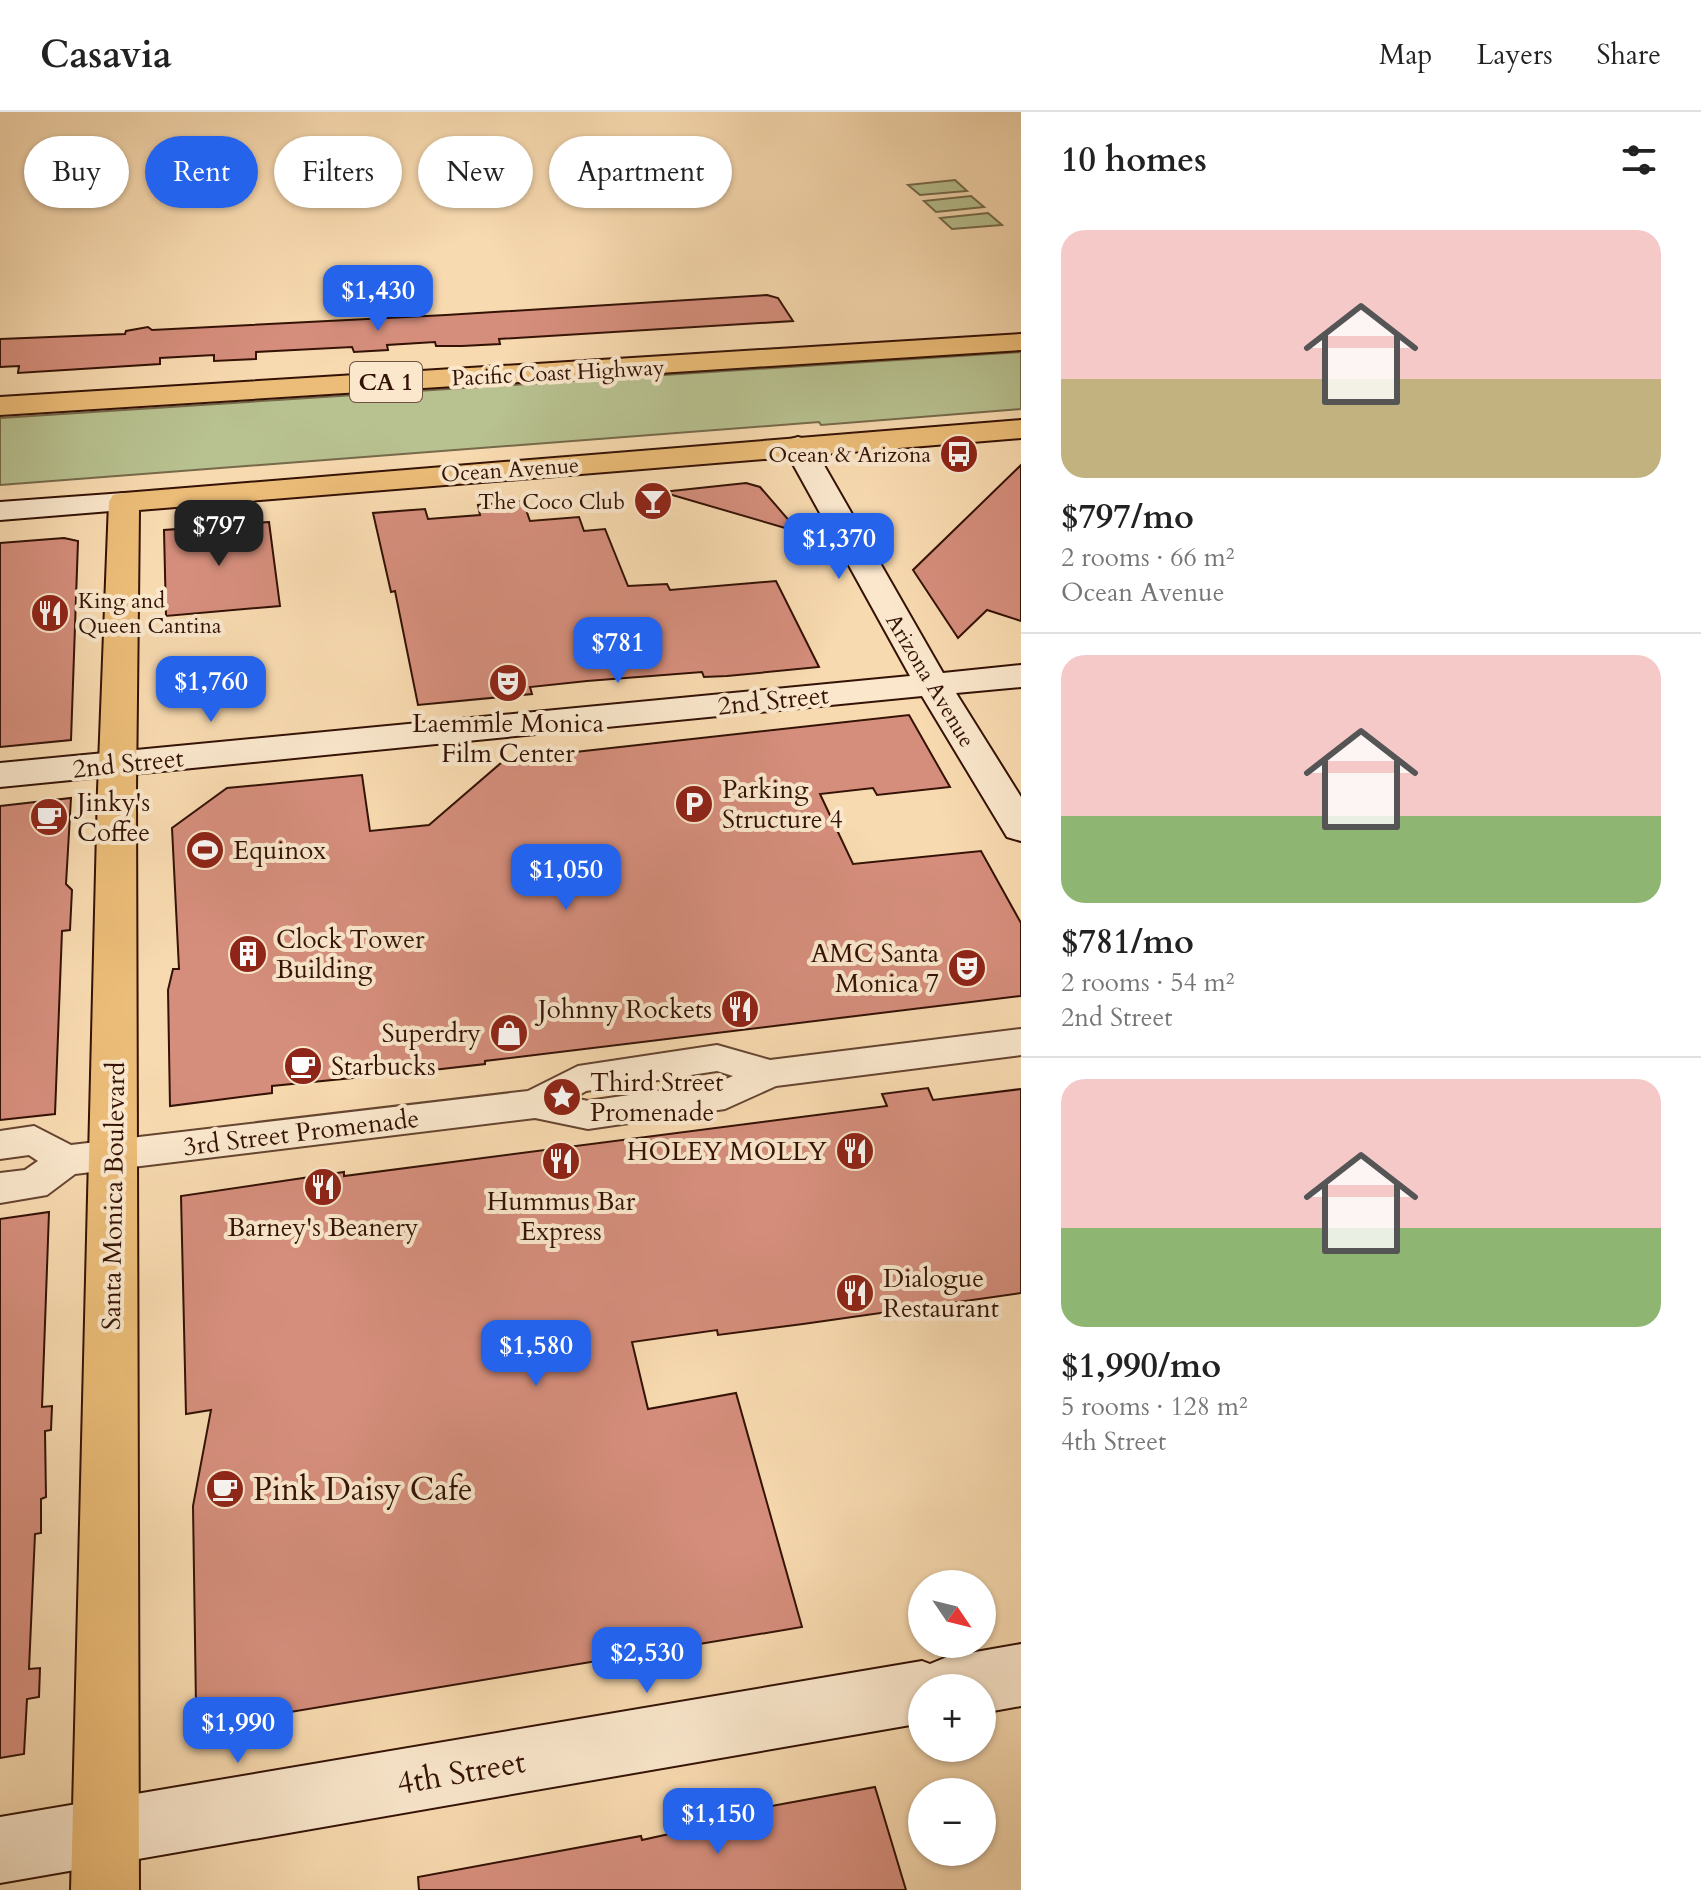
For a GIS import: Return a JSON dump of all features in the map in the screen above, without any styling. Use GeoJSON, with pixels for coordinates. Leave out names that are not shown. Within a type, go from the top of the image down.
{"type":"FeatureCollection","features":[{"type":"Feature","properties":{"kind":"main road","name":"Pacific Coast Highway"},"geometry":{"type":"LineString","coordinates":[[0,388],[761,345],[1021,327]]}},
{"type":"Feature","properties":{"kind":"main road","name":"Pacific Coast Highway"},"geometry":{"type":"LineString","coordinates":[[0,406],[1021,342]]}},
{"type":"Feature","properties":{"kind":"main road","name":"Ocean Avenue"},"geometry":{"type":"LineString","coordinates":[[124,502],[1021,429]]}},
{"type":"Feature","properties":{"kind":"main road","name":"Santa Monica Boulevard"},"geometry":{"type":"LineString","coordinates":[[105,1862],[124,502]]}},
{"type":"Feature","properties":{"kind":"street","name":"Arizona Avenue"},"geometry":{"type":"LineString","coordinates":[[798,446],[933,684],[1021,828]]}},
{"type":"Feature","properties":{"kind":"street","name":"Ocean Avenue"},"geometry":{"type":"LineString","coordinates":[[0,511],[124,502]]}},
{"type":"Feature","properties":{"kind":"street","name":"2nd Street"},"geometry":{"type":"LineString","coordinates":[[0,775],[1021,676]]}},
{"type":"Feature","properties":{"kind":"street","name":"3rd Street Promenade"},"geometry":{"type":"LineString","coordinates":[[0,1188],[34,1184],[66,1160],[535,1104],[588,1115],[725,1095],[770,1073],[1021,1042]]}},
{"type":"Feature","properties":{"kind":"street"},"geometry":{"type":"LineString","coordinates":[[0,1145],[34,1140],[66,1160]]}},
{"type":"Feature","properties":{"kind":"street"},"geometry":{"type":"LineString","coordinates":[[996,1679],[1021,1675]]}},
{"type":"Feature","properties":{"kind":"street","name":"4th Street"},"geometry":{"type":"LineString","coordinates":[[0,1850],[105,1862],[908,1695]]}},
{"type":"Feature","properties":{"kind":"green space"},"geometry":{"type":"Polygon","coordinates":[[[955,180],[967,191],[920,195],[908,185],[955,180]]]}},
{"type":"Feature","properties":{"kind":"green space"},"geometry":{"type":"Polygon","coordinates":[[[971,196],[984,207],[936,212],[924,201],[971,196]]]}},
{"type":"Feature","properties":{"kind":"green space"},"geometry":{"type":"Polygon","coordinates":[[[988,213],[1002,225],[952,229],[940,218],[988,213]]]}},
{"type":"Feature","properties":{"kind":"green space"},"geometry":{"type":"Polygon","coordinates":[[[1021,352],[1021,409],[0,485],[0,418],[1021,352]]]}},
{"type":"Feature","properties":{"kind":"building"},"geometry":{"type":"Polygon","coordinates":[[[767,295],[778,298],[793,321],[499,339],[500,344],[436,346],[435,342],[387,345],[388,350],[354,352],[352,347],[256,352],[256,359],[214,361],[214,355],[160,358],[160,364],[18,373],[19,366],[0,367],[0,339],[125,334],[126,331],[148,327],[152,330],[446,315],[767,295]]]}},
{"type":"Feature","properties":{"kind":"building"},"geometry":{"type":"Polygon","coordinates":[[[1021,465],[1021,621],[987,610],[958,638],[913,570],[1021,465]]]}},
{"type":"Feature","properties":{"kind":"building"},"geometry":{"type":"Polygon","coordinates":[[[746,483],[760,487],[799,532],[662,492],[746,483]]]}},
{"type":"Feature","properties":{"kind":"building"},"geometry":{"type":"Polygon","coordinates":[[[523,501],[530,521],[579,517],[584,531],[605,529],[628,586],[667,584],[670,590],[776,581],[819,667],[727,676],[704,677],[702,672],[587,681],[530,687],[532,694],[418,705],[395,591],[391,592],[373,513],[425,509],[428,519],[480,515],[478,505],[523,501]]]}},
{"type":"Feature","properties":{"kind":"building"},"geometry":{"type":"Polygon","coordinates":[[[225,520],[226,525],[269,522],[280,606],[166,616],[164,530],[177,529],[176,524],[225,520]]]}},
{"type":"Feature","properties":{"kind":"building"},"geometry":{"type":"Polygon","coordinates":[[[64,538],[78,541],[71,740],[0,747],[0,543],[64,538]]]}},
{"type":"Feature","properties":{"kind":"building"},"geometry":{"type":"Polygon","coordinates":[[[909,715],[950,787],[877,795],[873,788],[820,794],[853,864],[981,851],[1021,923],[1021,996],[485,1061],[485,1064],[272,1086],[272,1093],[170,1106],[168,990],[173,969],[179,969],[172,828],[227,788],[362,775],[370,831],[429,825],[501,763],[512,759],[909,715]]]}},
{"type":"Feature","properties":{"kind":"building"},"geometry":{"type":"Polygon","coordinates":[[[71,798],[66,884],[72,890],[70,930],[62,931],[55,1114],[0,1120],[0,806],[71,798]]]}},
{"type":"Feature","properties":{"kind":"building"},"geometry":{"type":"Polygon","coordinates":[[[928,1088],[933,1100],[1021,1089],[1021,1293],[718,1335],[717,1330],[632,1342],[648,1409],[736,1393],[802,1627],[218,1724],[196,1706],[193,1506],[211,1410],[186,1414],[181,1196],[344,1172],[344,1176],[887,1106],[882,1094],[928,1088]]]}},
{"type":"Feature","properties":{"kind":"building"},"geometry":{"type":"Polygon","coordinates":[[[49,1212],[42,1407],[52,1406],[51,1430],[45,1431],[46,1497],[41,1499],[41,1533],[35,1534],[29,1669],[40,1668],[39,1697],[27,1699],[24,1754],[0,1758],[0,1219],[49,1212]]]}},
{"type":"Feature","properties":{"kind":"building"},"geometry":{"type":"Polygon","coordinates":[[[875,1787],[906,1890],[419,1890],[418,1877],[641,1836],[642,1840],[714,1824],[747,1826],[744,1811],[875,1787]]]}},
{"type":"Feature","properties":{"kind":"place","name":"Ocean & Arizona"},"geometry":{"type":"Point","coordinates":[959,454]}},
{"type":"Feature","properties":{"kind":"place","name":"The Coco Club"},"geometry":{"type":"Point","coordinates":[653,501]}},
{"type":"Feature","properties":{"kind":"place","name":"King and Queen Cantina"},"geometry":{"type":"Point","coordinates":[50,613]}},
{"type":"Feature","properties":{"kind":"place","name":"Laemmle Monica Film Center"},"geometry":{"type":"Point","coordinates":[508,683]}},
{"type":"Feature","properties":{"kind":"place","name":"Parking Structure 4"},"geometry":{"type":"Point","coordinates":[694,804]}},
{"type":"Feature","properties":{"kind":"place","name":"Jinky's Coffee"},"geometry":{"type":"Point","coordinates":[49,817]}},
{"type":"Feature","properties":{"kind":"place","name":"Equinox"},"geometry":{"type":"Point","coordinates":[205,850]}},
{"type":"Feature","properties":{"kind":"place","name":"Clock Tower Building"},"geometry":{"type":"Point","coordinates":[248,954]}},
{"type":"Feature","properties":{"kind":"place","name":"AMC Santa Monica 7"},"geometry":{"type":"Point","coordinates":[967,968]}},
{"type":"Feature","properties":{"kind":"place","name":"Johnny Rockets"},"geometry":{"type":"Point","coordinates":[740,1009]}},
{"type":"Feature","properties":{"kind":"place","name":"Superdry"},"geometry":{"type":"Point","coordinates":[509,1033]}},
{"type":"Feature","properties":{"kind":"place","name":"Starbucks"},"geometry":{"type":"Point","coordinates":[303,1066]}},
{"type":"Feature","properties":{"kind":"place","name":"Third Street Promenade"},"geometry":{"type":"Point","coordinates":[562,1097]}},
{"type":"Feature","properties":{"kind":"place","name":"HOLEY MOLLY"},"geometry":{"type":"Point","coordinates":[855,1151]}},
{"type":"Feature","properties":{"kind":"place","name":"Hummus Bar Express"},"geometry":{"type":"Point","coordinates":[561,1161]}},
{"type":"Feature","properties":{"kind":"place","name":"Barney's Beanery"},"geometry":{"type":"Point","coordinates":[323,1187]}},
{"type":"Feature","properties":{"kind":"place","name":"Dialogue Restaurant"},"geometry":{"type":"Point","coordinates":[855,1293]}},
{"type":"Feature","properties":{"kind":"place","name":"Pink Daisy Cafe"},"geometry":{"type":"Point","coordinates":[225,1489]}}]}
